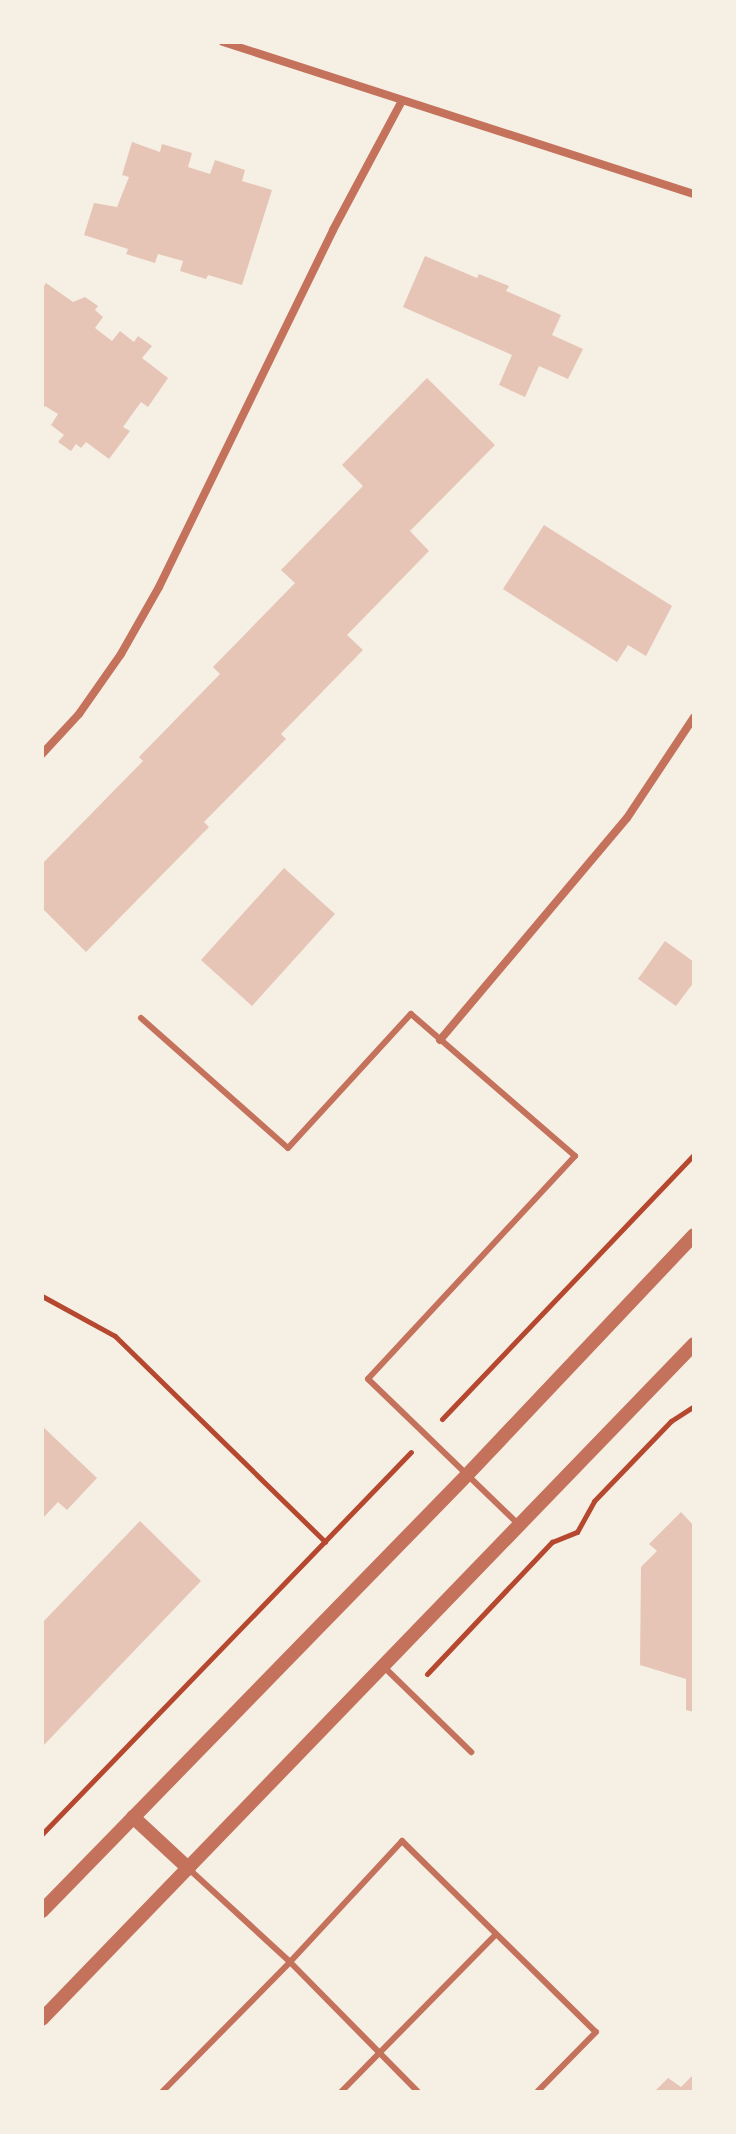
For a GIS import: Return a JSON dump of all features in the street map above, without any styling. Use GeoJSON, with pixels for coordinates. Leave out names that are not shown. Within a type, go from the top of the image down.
{"type":"FeatureCollection","features":[{"type":"Feature","properties":{"kind":"street"},"geometry":{"type":"LineString","coordinates":[[223,42],[694,194]]}},
{"type":"Feature","properties":{"kind":"street"},"geometry":{"type":"LineString","coordinates":[[42,754],[79,714],[121,654],[159,587],[333,230],[402,101]]}},
{"type":"Feature","properties":{"kind":"street"},"geometry":{"type":"LineString","coordinates":[[440,1040],[627,818],[694,717]]}},
{"type":"Feature","properties":{"kind":"street"},"geometry":{"type":"LineString","coordinates":[[42,1911],[467,1475],[694,1235]]}},
{"type":"Feature","properties":{"kind":"street"},"geometry":{"type":"LineString","coordinates":[[42,2019],[694,1344]]}},
{"type":"Feature","properties":{"kind":"street"},"geometry":{"type":"LineString","coordinates":[[133,1817],[189,1869]]}},
{"type":"Feature","properties":{"kind":"lane"},"geometry":{"type":"LineString","coordinates":[[141,1018],[288,1148],[411,1014],[575,1156],[368,1379],[519,1525]]}},
{"type":"Feature","properties":{"kind":"lane"},"geometry":{"type":"LineString","coordinates":[[384,1667],[471,1752]]}},
{"type":"Feature","properties":{"kind":"lane"},"geometry":{"type":"LineString","coordinates":[[162,2092],[290,1962],[402,1841],[596,2032],[537,2092]]}},
{"type":"Feature","properties":{"kind":"lane"},"geometry":{"type":"LineString","coordinates":[[189,1869],[290,1962],[418,2092]]}},
{"type":"Feature","properties":{"kind":"lane"},"geometry":{"type":"LineString","coordinates":[[341,2092],[496,1934]]}},
{"type":"Feature","properties":{"kind":"path"},"geometry":{"type":"LineString","coordinates":[[42,1834],[694,1154]]}},
{"type":"Feature","properties":{"kind":"path"},"geometry":{"type":"LineString","coordinates":[[42,1296],[115,1336],[325,1542]]}},
{"type":"Feature","properties":{"kind":"path"},"geometry":{"type":"LineString","coordinates":[[410,1692],[552,1542],[577,1532],[594,1501],[671,1421],[694,1406]]}},
{"type":"Feature","properties":{"kind":"building"},"geometry":{"type":"Polygon","coordinates":[[[132,142],[160,152],[162,144],[192,153],[188,167],[210,174],[215,160],[245,170],[242,181],[272,190],[242,285],[180,271],[183,261],[158,254],[155,263],[126,254],[128,249],[84,235],[94,203],[117,207],[129,177],[122,175],[132,142]]]}},
{"type":"Feature","properties":{"kind":"building"},"geometry":{"type":"Polygon","coordinates":[[[425,256],[477,278],[479,274],[509,286],[506,291],[561,315],[552,335],[583,349],[568,379],[539,366],[525,397],[499,385],[512,355],[403,307],[425,256]]]}},
{"type":"Feature","properties":{"kind":"building"},"geometry":{"type":"Polygon","coordinates":[[[46,283],[73,302],[85,297],[98,306],[95,310],[103,317],[95,328],[112,341],[120,331],[134,342],[138,336],[152,346],[142,358],[168,378],[148,407],[141,402],[123,427],[130,431],[109,459],[86,442],[81,448],[76,444],[71,451],[58,442],[64,435],[51,425],[58,414],[45,406],[42,410],[42,289],[46,283]]]}},
{"type":"Feature","properties":{"kind":"building"},"geometry":{"type":"Polygon","coordinates":[[[427,378],[495,445],[410,531],[429,551],[347,635],[363,650],[281,734],[286,739],[204,822],[209,827],[86,952],[42,908],[42,864],[143,761],[139,757],[220,674],[213,667],[295,583],[281,570],[363,486],[342,465],[427,378]]]}},
{"type":"Feature","properties":{"kind":"building"},"geometry":{"type":"Polygon","coordinates":[[[544,525],[672,606],[646,656],[628,645],[617,662],[503,589],[544,525]]]}},
{"type":"Feature","properties":{"kind":"building"},"geometry":{"type":"Polygon","coordinates":[[[284,868],[335,914],[252,1006],[201,960],[284,868]]]}},
{"type":"Feature","properties":{"kind":"building"},"geometry":{"type":"Polygon","coordinates":[[[665,941],[694,962],[694,982],[676,1006],[638,979],[665,941]]]}},
{"type":"Feature","properties":{"kind":"building"},"geometry":{"type":"Polygon","coordinates":[[[42,1426],[97,1478],[67,1510],[58,1502],[42,1519],[42,1426]]]}},
{"type":"Feature","properties":{"kind":"building"},"geometry":{"type":"Polygon","coordinates":[[[681,1512],[694,1526],[694,1712],[686,1710],[686,1679],[640,1665],[641,1567],[657,1551],[649,1544],[681,1512]]]}},
{"type":"Feature","properties":{"kind":"building"},"geometry":{"type":"Polygon","coordinates":[[[140,1521],[201,1581],[42,1747],[42,1623],[140,1521]]]}},
{"type":"Feature","properties":{"kind":"building"},"geometry":{"type":"Polygon","coordinates":[[[694,2074],[694,2092],[654,2092],[668,2078],[681,2087],[694,2074]]]}}]}
